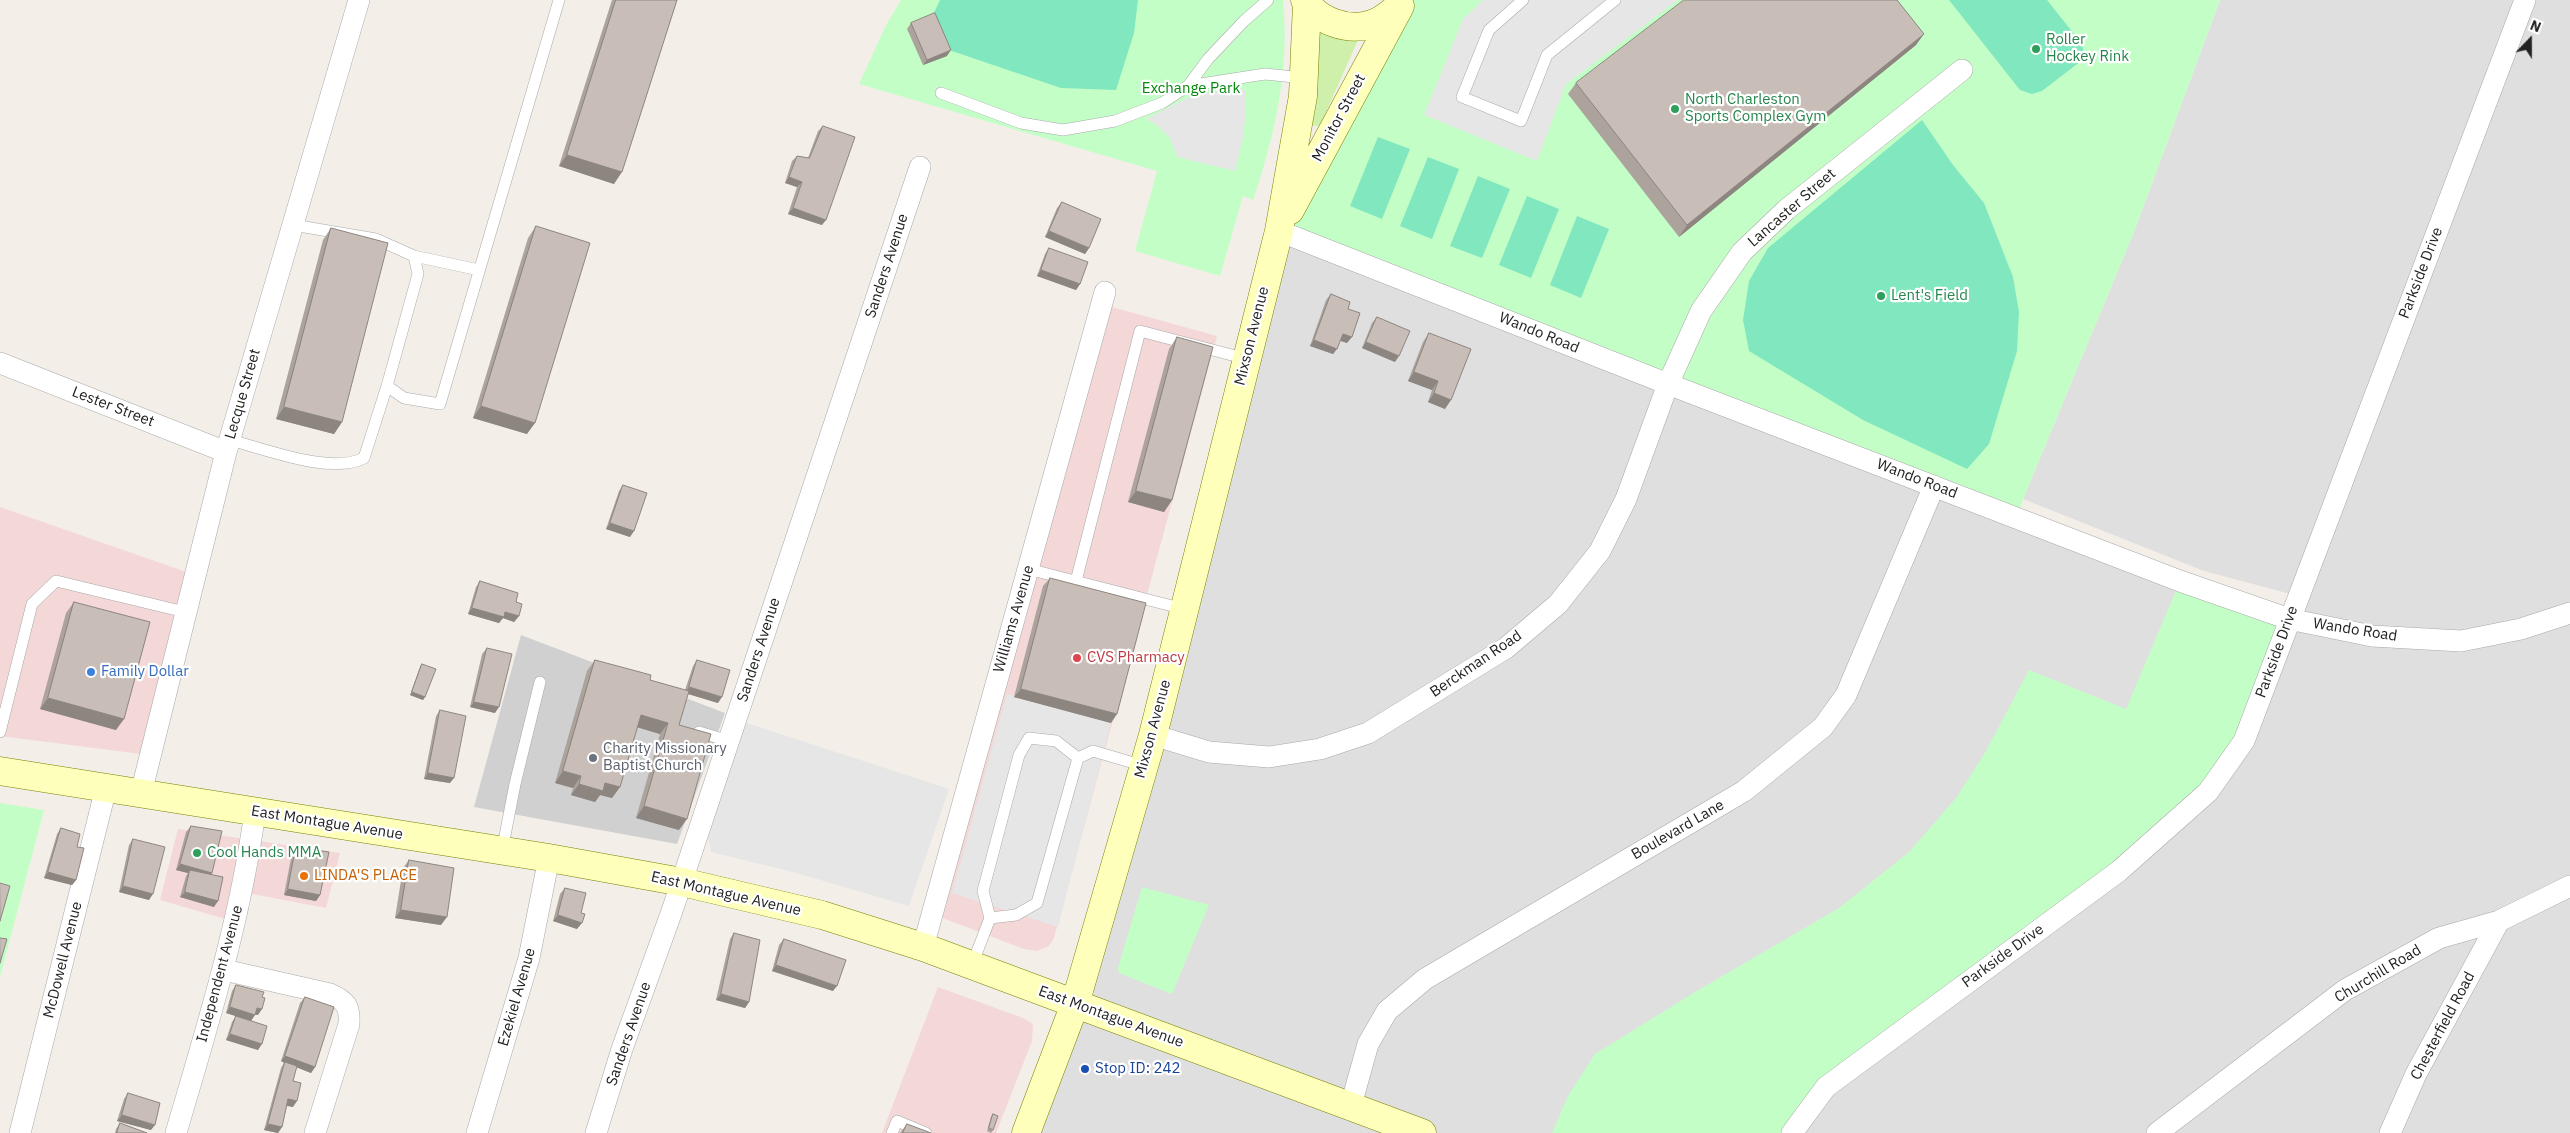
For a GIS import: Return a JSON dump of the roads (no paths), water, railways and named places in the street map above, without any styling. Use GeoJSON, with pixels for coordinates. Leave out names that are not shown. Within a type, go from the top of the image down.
{"type":"FeatureCollection","features":[{"type":"Feature","properties":{"kind":"street","name":"Lecque Street"},"geometry":{"type":"LineString","coordinates":[[142,793],[185,612],[228,446],[359,0]]}},
{"type":"Feature","properties":{"kind":"street","name":"Parkside Drive"},"geometry":{"type":"LineString","coordinates":[[1792,1133],[1826,1087],[2119,871],[2208,792],[2244,740],[2526,0]]}},
{"type":"Feature","properties":{"kind":"street"},"geometry":{"type":"LineString","coordinates":[[1306,2],[1320,16],[1336,24],[1353,27],[1371,25],[1387,17],[1402,3]]}},
{"type":"Feature","properties":{"kind":"street"},"geometry":{"type":"LineString","coordinates":[[1279,231],[1303,96],[1306,2]]}},
{"type":"Feature","properties":{"kind":"street","name":"Monitor Street"},"geometry":{"type":"LineString","coordinates":[[1279,231],[1402,3]]}},
{"type":"Feature","properties":{"kind":"street","name":"Lancaster Street"},"geometry":{"type":"LineString","coordinates":[[1668,384],[1701,311],[1742,252],[1786,210],[1962,70]]}},
{"type":"Feature","properties":{"kind":"street","name":"Sanders Avenue"},"geometry":{"type":"LineString","coordinates":[[596,1133],[622,1049],[682,882],[920,167]]}},
{"type":"Feature","properties":{"kind":"street","name":"Wando Road"},"geometry":{"type":"LineString","coordinates":[[1279,231],[1668,384],[2180,581],[2289,620],[2372,636],[2461,641],[2521,630],[2570,613]]}},
{"type":"Feature","properties":{"kind":"street","name":"Mixson Avenue"},"geometry":{"type":"LineString","coordinates":[[1026,1133],[1075,1004],[1153,735],[1279,231]]}},
{"type":"Feature","properties":{"kind":"street","name":"Williams Avenue"},"geometry":{"type":"LineString","coordinates":[[924,947],[1105,292]]}},
{"type":"Feature","properties":{"kind":"street","name":"Lester Street"},"geometry":{"type":"LineString","coordinates":[[0,363],[228,446]]}},
{"type":"Feature","properties":{"kind":"street","name":"Berckman Road"},"geometry":{"type":"LineString","coordinates":[[1153,735],[1209,752],[1269,757],[1320,749],[1368,733],[1506,648],[1558,604],[1600,550],[1626,499],[1668,384]]}},
{"type":"Feature","properties":{"kind":"street","name":"Boulevard Lane"},"geometry":{"type":"LineString","coordinates":[[1351,1105],[1368,1044],[1387,1011],[1425,979],[1744,791],[1823,727],[1846,695],[1934,486]]}},
{"type":"Feature","properties":{"kind":"street","name":"East Montague Avenue"},"geometry":{"type":"LineString","coordinates":[[0,771],[550,858],[682,882],[822,916],[924,947],[1422,1133]]}},
{"type":"Feature","properties":{"kind":"street","name":"McDowell Avenue"},"geometry":{"type":"LineString","coordinates":[[20,1133],[106,788]]}},
{"type":"Feature","properties":{"kind":"street","name":"Independent Avenue"},"geometry":{"type":"LineString","coordinates":[[176,1133],[224,970],[247,864],[256,812]]}},
{"type":"Feature","properties":{"kind":"street","name":"Ezekiel Avenue"},"geometry":{"type":"LineString","coordinates":[[477,1133],[529,958],[550,858]]}},
{"type":"Feature","properties":{"kind":"street","name":"Churchill Road"},"geometry":{"type":"LineString","coordinates":[[2157,1133],[2345,990],[2439,938],[2499,921],[2570,886]]}},
{"type":"Feature","properties":{"kind":"street","name":"Chesterfield Road"},"geometry":{"type":"LineString","coordinates":[[2390,1133],[2416,1074],[2499,921]]}},
{"type":"Feature","properties":{"kind":"street"},"geometry":{"type":"LineString","coordinates":[[224,970],[330,994],[344,1000],[350,1011],[349,1024],[315,1133]]}},
{"type":"Feature","properties":{"kind":"lane"},"geometry":{"type":"LineString","coordinates":[[387,386],[404,398],[440,404],[559,0]]}},
{"type":"Feature","properties":{"kind":"lane"},"geometry":{"type":"LineString","coordinates":[[941,93],[1021,123],[1063,130],[1115,121],[1162,103],[1188,86],[1208,58],[1244,21],[1268,0]]}},
{"type":"Feature","properties":{"kind":"lane"},"geometry":{"type":"LineString","coordinates":[[1524,0],[1489,30],[1462,97],[1521,121],[1547,55],[1615,0]]}},
{"type":"Feature","properties":{"kind":"lane"},"geometry":{"type":"LineString","coordinates":[[1188,86],[1265,74],[1304,78]]}},
{"type":"Feature","properties":{"kind":"lane"},"geometry":{"type":"LineString","coordinates":[[293,225],[376,240],[414,256],[479,270]]}},
{"type":"Feature","properties":{"kind":"lane"},"geometry":{"type":"LineString","coordinates":[[228,446],[325,463],[355,463],[364,458],[387,386],[418,274],[414,256]]}},
{"type":"Feature","properties":{"kind":"lane"},"geometry":{"type":"LineString","coordinates":[[1076,581],[1140,331],[1247,359]]}},
{"type":"Feature","properties":{"kind":"lane"},"geometry":{"type":"LineString","coordinates":[[1028,569],[1184,609]]}},
{"type":"Feature","properties":{"kind":"lane"},"geometry":{"type":"LineString","coordinates":[[0,732],[32,604],[56,581],[185,612]]}},
{"type":"Feature","properties":{"kind":"lane"},"geometry":{"type":"LineString","coordinates":[[502,851],[514,784],[540,682]]}},
{"type":"Feature","properties":{"kind":"lane"},"geometry":{"type":"LineString","coordinates":[[698,732],[729,741]]}},
{"type":"Feature","properties":{"kind":"lane"},"geometry":{"type":"LineString","coordinates":[[972,965],[990,918],[983,890],[1019,755],[1029,738],[1056,741],[1078,758]]}},
{"type":"Feature","properties":{"kind":"lane"},"geometry":{"type":"LineString","coordinates":[[990,918],[1016,915],[1037,903],[1078,758],[1093,751],[1144,766]]}},
{"type":"Feature","properties":{"kind":"lane"},"geometry":{"type":"LineString","coordinates":[[892,1133],[897,1121],[926,1133]]}},
{"type":"Feature","properties":{"kind":"place","name":"Roller Hockey Rink"},"geometry":{"type":"Point","coordinates":[2036,49]}},
{"type":"Feature","properties":{"kind":"place","name":"North Charleston Sports Complex Gym"},"geometry":{"type":"Point","coordinates":[1675,109]}},
{"type":"Feature","properties":{"kind":"place","name":"Lent's Field"},"geometry":{"type":"Point","coordinates":[1881,296]}},
{"type":"Feature","properties":{"kind":"place","name":"CVS Pharmacy"},"geometry":{"type":"Point","coordinates":[1077,658]}},
{"type":"Feature","properties":{"kind":"place","name":"Family Dollar"},"geometry":{"type":"Point","coordinates":[91,672]}},
{"type":"Feature","properties":{"kind":"place","name":"Charity Missionary Baptist Church"},"geometry":{"type":"Point","coordinates":[593,758]}},
{"type":"Feature","properties":{"kind":"place","name":"Cool Hands MMA"},"geometry":{"type":"Point","coordinates":[197,853]}},
{"type":"Feature","properties":{"kind":"place","name":"LINDA'S PLACE"},"geometry":{"type":"Point","coordinates":[304,876]}},
{"type":"Feature","properties":{"kind":"place","name":"Stop ID: 242"},"geometry":{"type":"Point","coordinates":[1085,1069]}},
{"type":"Feature","properties":{"kind":"park label","name":"Exchange Park"},"geometry":{"type":"Point","coordinates":[1191,89]}}]}
